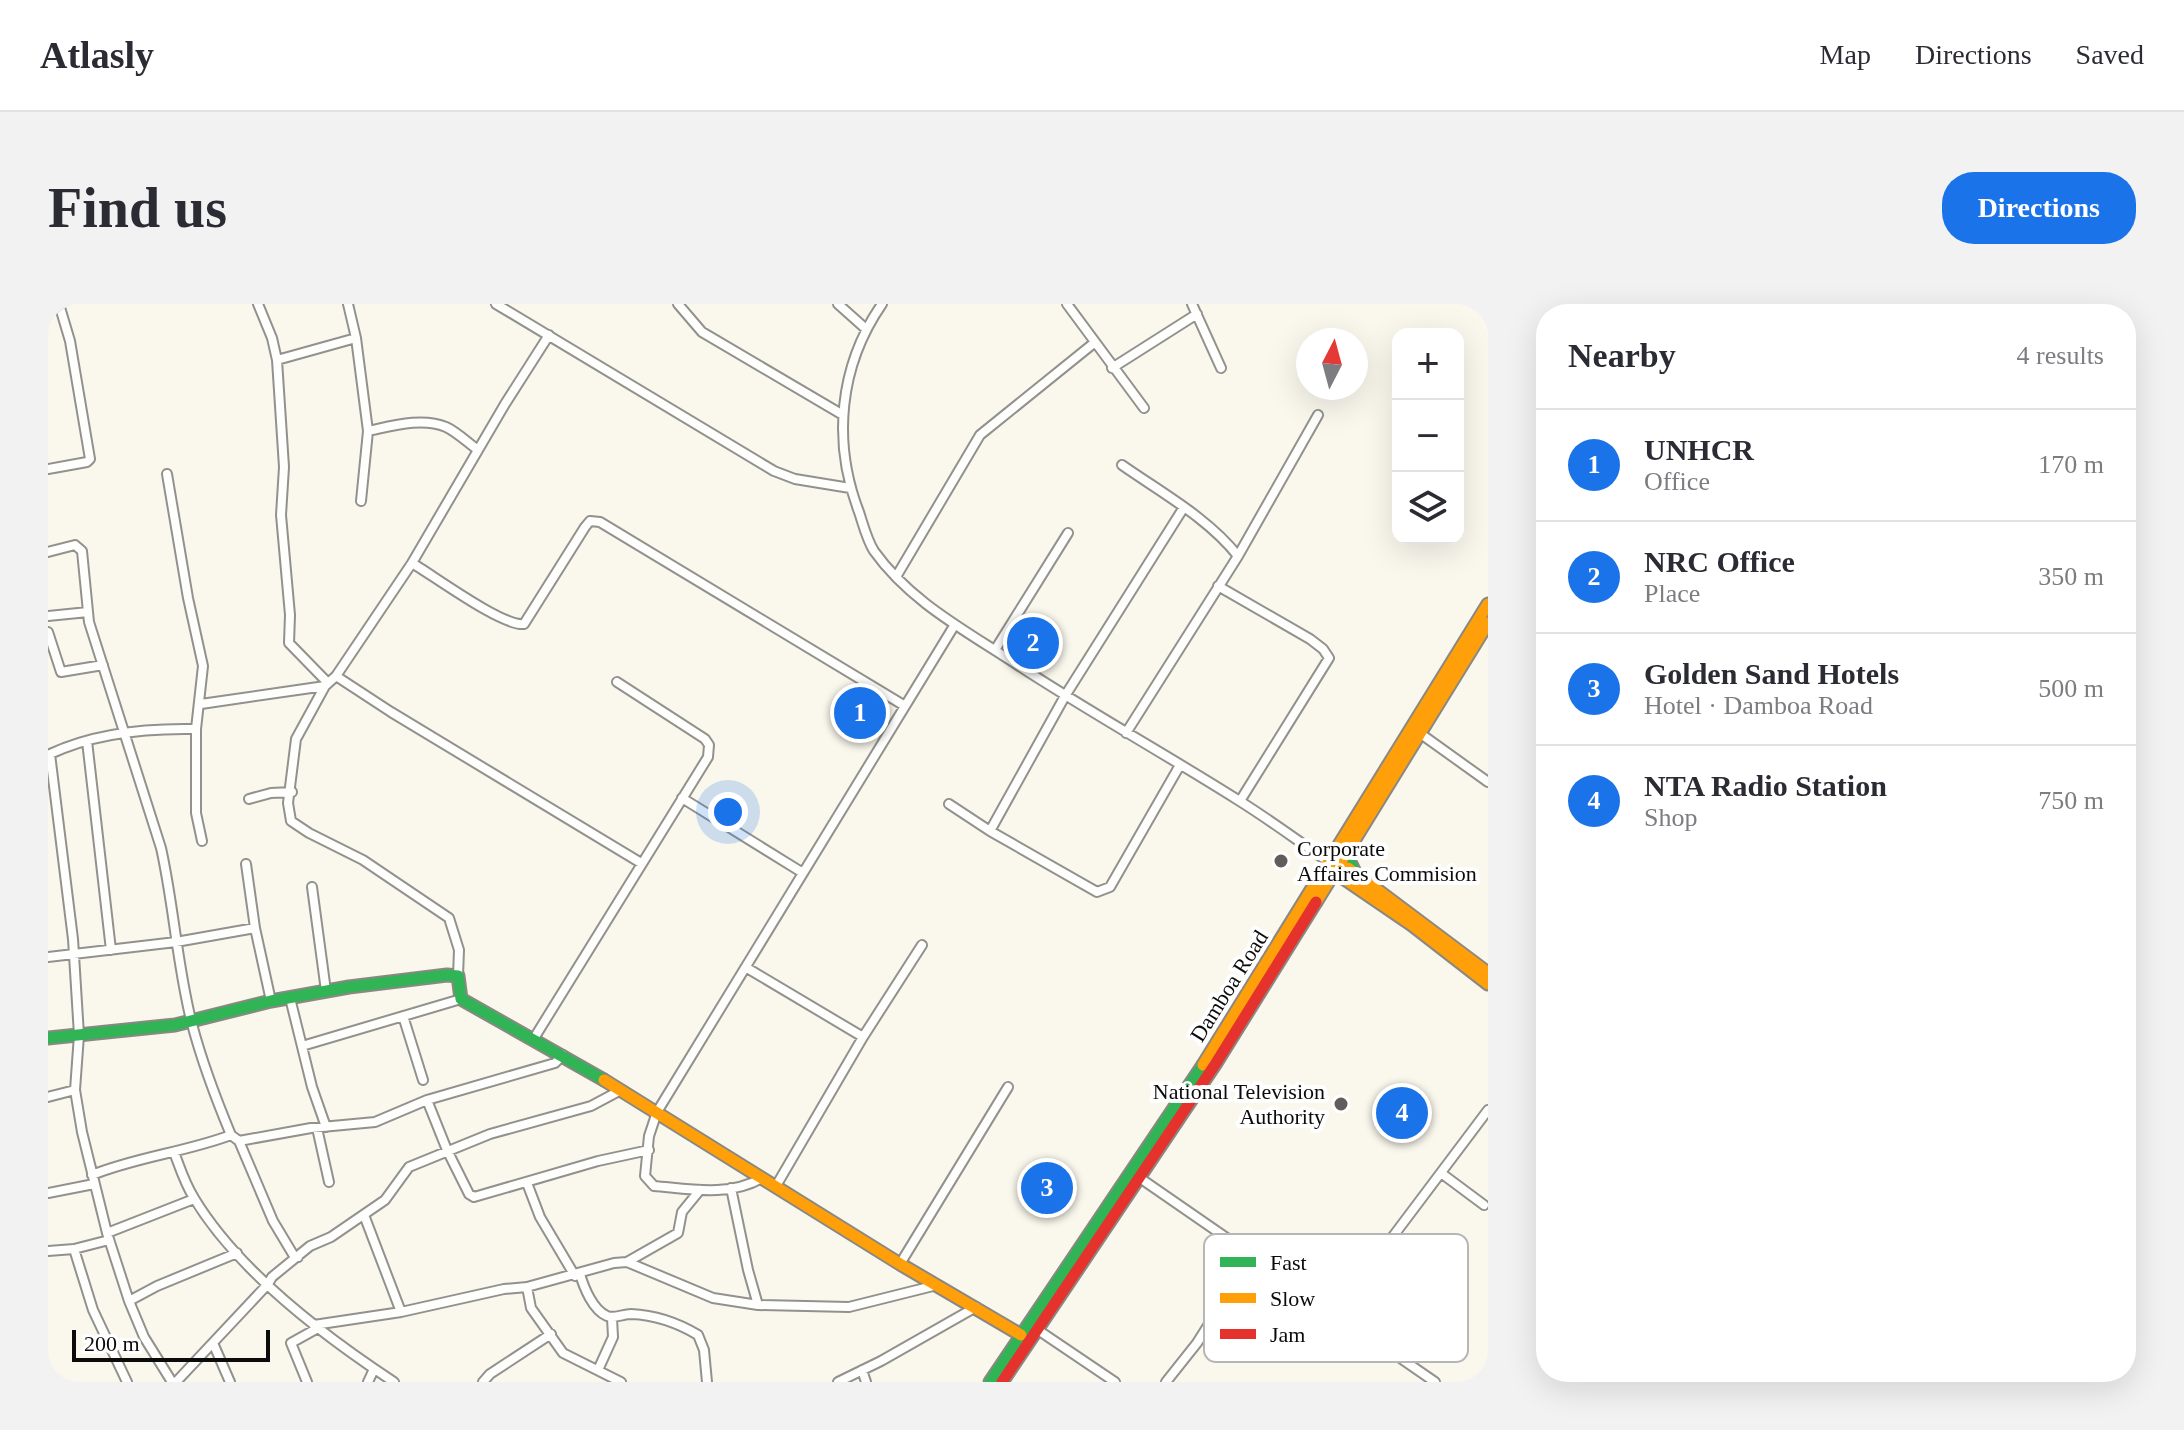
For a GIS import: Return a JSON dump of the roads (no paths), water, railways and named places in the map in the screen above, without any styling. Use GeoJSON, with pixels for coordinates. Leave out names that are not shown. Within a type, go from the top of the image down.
{"type":"FeatureCollection","features":[{"type":"Feature","properties":{"kind":"main road","name":"Damboa Road"},"geometry":{"type":"LineString","coordinates":[[1002,1382],[1038,1330],[1331,863],[1488,604]]}},
{"type":"Feature","properties":{"kind":"main road","name":"Damboa Road"},"geometry":{"type":"LineString","coordinates":[[990,1382],[1134,1174],[1216,1063],[1323,891],[1331,863],[1351,846],[1488,623]]}},
{"type":"Feature","properties":{"kind":"main road"},"geometry":{"type":"LineString","coordinates":[[1351,846],[1351,876],[1488,984]]}},
{"type":"Feature","properties":{"kind":"main road"},"geometry":{"type":"LineString","coordinates":[[1331,863],[1488,973]]}},
{"type":"Feature","properties":{"kind":"main road"},"geometry":{"type":"LineString","coordinates":[[1323,891],[1331,882],[1351,876]]}},
{"type":"Feature","properties":{"kind":"main road"},"geometry":{"type":"LineString","coordinates":[[48,1038],[191,1022],[271,1001],[326,991],[458,976],[461,999],[563,1055],[900,1264],[1021,1335]]}},
{"type":"Feature","properties":{"kind":"street"},"geometry":{"type":"LineString","coordinates":[[48,469],[90,459],[70,341],[59,304]]}},
{"type":"Feature","properties":{"kind":"street"},"geometry":{"type":"LineString","coordinates":[[258,304],[277,360],[284,467],[281,515],[290,615],[289,643],[327,684]]}},
{"type":"Feature","properties":{"kind":"street"},"geometry":{"type":"LineString","coordinates":[[348,304],[356,338],[368,431],[361,501]]}},
{"type":"Feature","properties":{"kind":"street"},"geometry":{"type":"LineString","coordinates":[[496,304],[774,471],[795,479],[850,488]]}},
{"type":"Feature","properties":{"kind":"street"},"geometry":{"type":"LineString","coordinates":[[678,304],[702,332],[843,415]]}},
{"type":"Feature","properties":{"kind":"street"},"geometry":{"type":"LineString","coordinates":[[838,304],[866,329]]}},
{"type":"Feature","properties":{"kind":"street"},"geometry":{"type":"LineString","coordinates":[[882,304],[866,329],[849,370],[843,415],[845,466],[873,548],[896,577],[954,626],[1240,801],[1331,863]]}},
{"type":"Feature","properties":{"kind":"street"},"geometry":{"type":"LineString","coordinates":[[1067,304],[1144,408]]}},
{"type":"Feature","properties":{"kind":"street"},"geometry":{"type":"LineString","coordinates":[[1192,304],[1221,368]]}},
{"type":"Feature","properties":{"kind":"street"},"geometry":{"type":"LineString","coordinates":[[1112,368],[1197,314]]}},
{"type":"Feature","properties":{"kind":"street"},"geometry":{"type":"LineString","coordinates":[[458,976],[459,950],[449,918],[363,860],[291,821],[288,803],[292,792],[296,739],[327,684],[336,676],[412,563],[549,335]]}},
{"type":"Feature","properties":{"kind":"street"},"geometry":{"type":"LineString","coordinates":[[277,360],[356,338]]}},
{"type":"Feature","properties":{"kind":"street"},"geometry":{"type":"LineString","coordinates":[[896,577],[980,435],[1094,343]]}},
{"type":"Feature","properties":{"kind":"street"},"geometry":{"type":"LineString","coordinates":[[1126,733],[1238,556],[1318,415]]}},
{"type":"Feature","properties":{"kind":"street"},"geometry":{"type":"LineString","coordinates":[[368,431],[407,423],[430,423],[447,428],[478,450]]}},
{"type":"Feature","properties":{"kind":"street"},"geometry":{"type":"LineString","coordinates":[[1122,465],[1184,507],[1227,542],[1238,556]]}},
{"type":"Feature","properties":{"kind":"street"},"geometry":{"type":"LineString","coordinates":[[167,474],[203,666],[196,729],[196,813],[202,841]]}},
{"type":"Feature","properties":{"kind":"street"},"geometry":{"type":"LineString","coordinates":[[990,831],[1065,696],[1184,507]]}},
{"type":"Feature","properties":{"kind":"street"},"geometry":{"type":"LineString","coordinates":[[412,563],[515,626],[524,624],[585,527],[590,521],[600,522],[905,706]]}},
{"type":"Feature","properties":{"kind":"street"},"geometry":{"type":"LineString","coordinates":[[995,650],[1068,533]]}},
{"type":"Feature","properties":{"kind":"street"},"geometry":{"type":"LineString","coordinates":[[48,552],[75,545],[82,551],[88,612],[164,860],[176,942],[200,1053],[273,1221],[294,1256],[298,1257]]}},
{"type":"Feature","properties":{"kind":"street"},"geometry":{"type":"LineString","coordinates":[[1218,586],[1310,639],[1329,658],[1240,801]]}},
{"type":"Feature","properties":{"kind":"street"},"geometry":{"type":"LineString","coordinates":[[48,616],[88,612]]}},
{"type":"Feature","properties":{"kind":"street"},"geometry":{"type":"LineString","coordinates":[[762,1178],[749,1186],[731,1188],[700,1190],[654,1186],[645,1176],[649,1136],[657,1112],[954,626]]}},
{"type":"Feature","properties":{"kind":"street"},"geometry":{"type":"LineString","coordinates":[[48,632],[61,672],[103,665]]}},
{"type":"Feature","properties":{"kind":"street"},"geometry":{"type":"LineString","coordinates":[[336,676],[641,863]]}},
{"type":"Feature","properties":{"kind":"street"},"geometry":{"type":"LineString","coordinates":[[533,1040],[708,757],[709,745],[705,739],[617,682]]}},
{"type":"Feature","properties":{"kind":"street"},"geometry":{"type":"LineString","coordinates":[[201,704],[327,684]]}},
{"type":"Feature","properties":{"kind":"street"},"geometry":{"type":"LineString","coordinates":[[196,729],[126,732],[50,754],[79,1035],[75,1090],[93,1180],[129,1301],[144,1337],[174,1382],[272,1277],[310,1246],[331,1237],[385,1200],[409,1167],[490,1134],[591,1106],[621,1090]]}},
{"type":"Feature","properties":{"kind":"street"},"geometry":{"type":"LineString","coordinates":[[1421,734],[1488,782]]}},
{"type":"Feature","properties":{"kind":"street"},"geometry":{"type":"LineString","coordinates":[[87,741],[111,950]]}},
{"type":"Feature","properties":{"kind":"street"},"geometry":{"type":"LineString","coordinates":[[949,804],[990,831],[1097,892],[1103,892],[1110,887],[1180,765]]}},
{"type":"Feature","properties":{"kind":"street"},"geometry":{"type":"LineString","coordinates":[[249,799],[292,792]]}},
{"type":"Feature","properties":{"kind":"street"},"geometry":{"type":"LineString","coordinates":[[682,798],[803,873]]}},
{"type":"Feature","properties":{"kind":"street"},"geometry":{"type":"LineString","coordinates":[[246,864],[255,928],[271,1001]]}},
{"type":"Feature","properties":{"kind":"street"},"geometry":{"type":"LineString","coordinates":[[312,887],[326,991]]}},
{"type":"Feature","properties":{"kind":"street"},"geometry":{"type":"LineString","coordinates":[[48,957],[176,942],[255,928]]}},
{"type":"Feature","properties":{"kind":"street"},"geometry":{"type":"LineString","coordinates":[[776,1186],[863,1037],[922,945]]}},
{"type":"Feature","properties":{"kind":"street"},"geometry":{"type":"LineString","coordinates":[[747,968],[863,1037]]}},
{"type":"Feature","properties":{"kind":"street"},"geometry":{"type":"LineString","coordinates":[[290,998],[321,1127],[329,1182]]}},
{"type":"Feature","properties":{"kind":"street"},"geometry":{"type":"LineString","coordinates":[[302,1046],[461,999]]}},
{"type":"Feature","properties":{"kind":"street"},"geometry":{"type":"LineString","coordinates":[[403,1016],[423,1080]]}},
{"type":"Feature","properties":{"kind":"street"},"geometry":{"type":"LineString","coordinates":[[48,1193],[93,1180],[114,1166],[235,1138],[375,1122],[427,1100],[545,1066],[563,1055]]}},
{"type":"Feature","properties":{"kind":"street"},"geometry":{"type":"LineString","coordinates":[[900,1264],[1008,1087]]}},
{"type":"Feature","properties":{"kind":"street"},"geometry":{"type":"LineString","coordinates":[[48,1097],[75,1090]]}},
{"type":"Feature","properties":{"kind":"street"},"geometry":{"type":"LineString","coordinates":[[427,1100],[447,1150],[469,1194],[474,1197],[598,1161],[649,1150]]}},
{"type":"Feature","properties":{"kind":"street"},"geometry":{"type":"LineString","coordinates":[[1395,1234],[1488,1110]]}},
{"type":"Feature","properties":{"kind":"street"},"geometry":{"type":"LineString","coordinates":[[174,1152],[194,1199],[237,1253],[316,1326],[394,1382]]}},
{"type":"Feature","properties":{"kind":"street"},"geometry":{"type":"LineString","coordinates":[[1441,1173],[1484,1205]]}},
{"type":"Feature","properties":{"kind":"street"},"geometry":{"type":"LineString","coordinates":[[1134,1174],[1220,1234]]}},
{"type":"Feature","properties":{"kind":"street"},"geometry":{"type":"LineString","coordinates":[[527,1183],[540,1217],[603,1315],[612,1318],[631,1314],[657,1317],[698,1335],[704,1350],[707,1382]]}},
{"type":"Feature","properties":{"kind":"street"},"geometry":{"type":"LineString","coordinates":[[731,1188],[758,1305]]}},
{"type":"Feature","properties":{"kind":"street"},"geometry":{"type":"LineString","coordinates":[[307,1382],[291,1343],[316,1326],[527,1287],[627,1262],[678,1233],[682,1212],[700,1190]]}},
{"type":"Feature","properties":{"kind":"street"},"geometry":{"type":"LineString","coordinates":[[48,1251],[74,1249],[194,1199]]}},
{"type":"Feature","properties":{"kind":"street"},"geometry":{"type":"LineString","coordinates":[[364,1215],[401,1312]]}},
{"type":"Feature","properties":{"kind":"street"},"geometry":{"type":"LineString","coordinates":[[74,1249],[93,1310],[127,1382]]}},
{"type":"Feature","properties":{"kind":"street"},"geometry":{"type":"LineString","coordinates":[[129,1301],[237,1253]]}},
{"type":"Feature","properties":{"kind":"street"},"geometry":{"type":"LineString","coordinates":[[627,1262],[713,1298],[758,1305],[849,1307],[937,1285]]}},
{"type":"Feature","properties":{"kind":"street"},"geometry":{"type":"LineString","coordinates":[[527,1287],[531,1308],[563,1353],[621,1382]]}},
{"type":"Feature","properties":{"kind":"street"},"geometry":{"type":"LineString","coordinates":[[838,1382],[976,1307]]}},
{"type":"Feature","properties":{"kind":"street"},"geometry":{"type":"LineString","coordinates":[[598,1370],[613,1337],[612,1318]]}},
{"type":"Feature","properties":{"kind":"street"},"geometry":{"type":"LineString","coordinates":[[1038,1330],[1115,1382]]}},
{"type":"Feature","properties":{"kind":"street"},"geometry":{"type":"LineString","coordinates":[[1166,1382],[1204,1332]]}},
{"type":"Feature","properties":{"kind":"street"},"geometry":{"type":"LineString","coordinates":[[483,1382],[490,1374],[551,1334]]}},
{"type":"Feature","properties":{"kind":"street"},"geometry":{"type":"LineString","coordinates":[[213,1343],[230,1382]]}},
{"type":"Feature","properties":{"kind":"street"},"geometry":{"type":"LineString","coordinates":[[1406,1362],[1435,1382]]}},
{"type":"Feature","properties":{"kind":"street"},"geometry":{"type":"LineString","coordinates":[[368,1382],[374,1369]]}},
{"type":"Feature","properties":{"kind":"street"},"geometry":{"type":"LineString","coordinates":[[862,1370],[866,1382]]}},
{"type":"Feature","properties":{"kind":"place","name":"NRC Office"},"geometry":{"type":"Point","coordinates":[1033,643]}},
{"type":"Feature","properties":{"kind":"place","name":"UNHCR"},"geometry":{"type":"Point","coordinates":[860,713]}},
{"type":"Feature","properties":{"kind":"place","name":"Corporate Affaires Commision"},"geometry":{"type":"Point","coordinates":[1281,861]}},
{"type":"Feature","properties":{"kind":"place","name":"National Television Authority"},"geometry":{"type":"Point","coordinates":[1341,1104]}},
{"type":"Feature","properties":{"kind":"place","name":"NTA Radio Station"},"geometry":{"type":"Point","coordinates":[1402,1113]}},
{"type":"Feature","properties":{"kind":"place","name":"Golden Sand Hotels"},"geometry":{"type":"Point","coordinates":[1047,1188]}}]}
